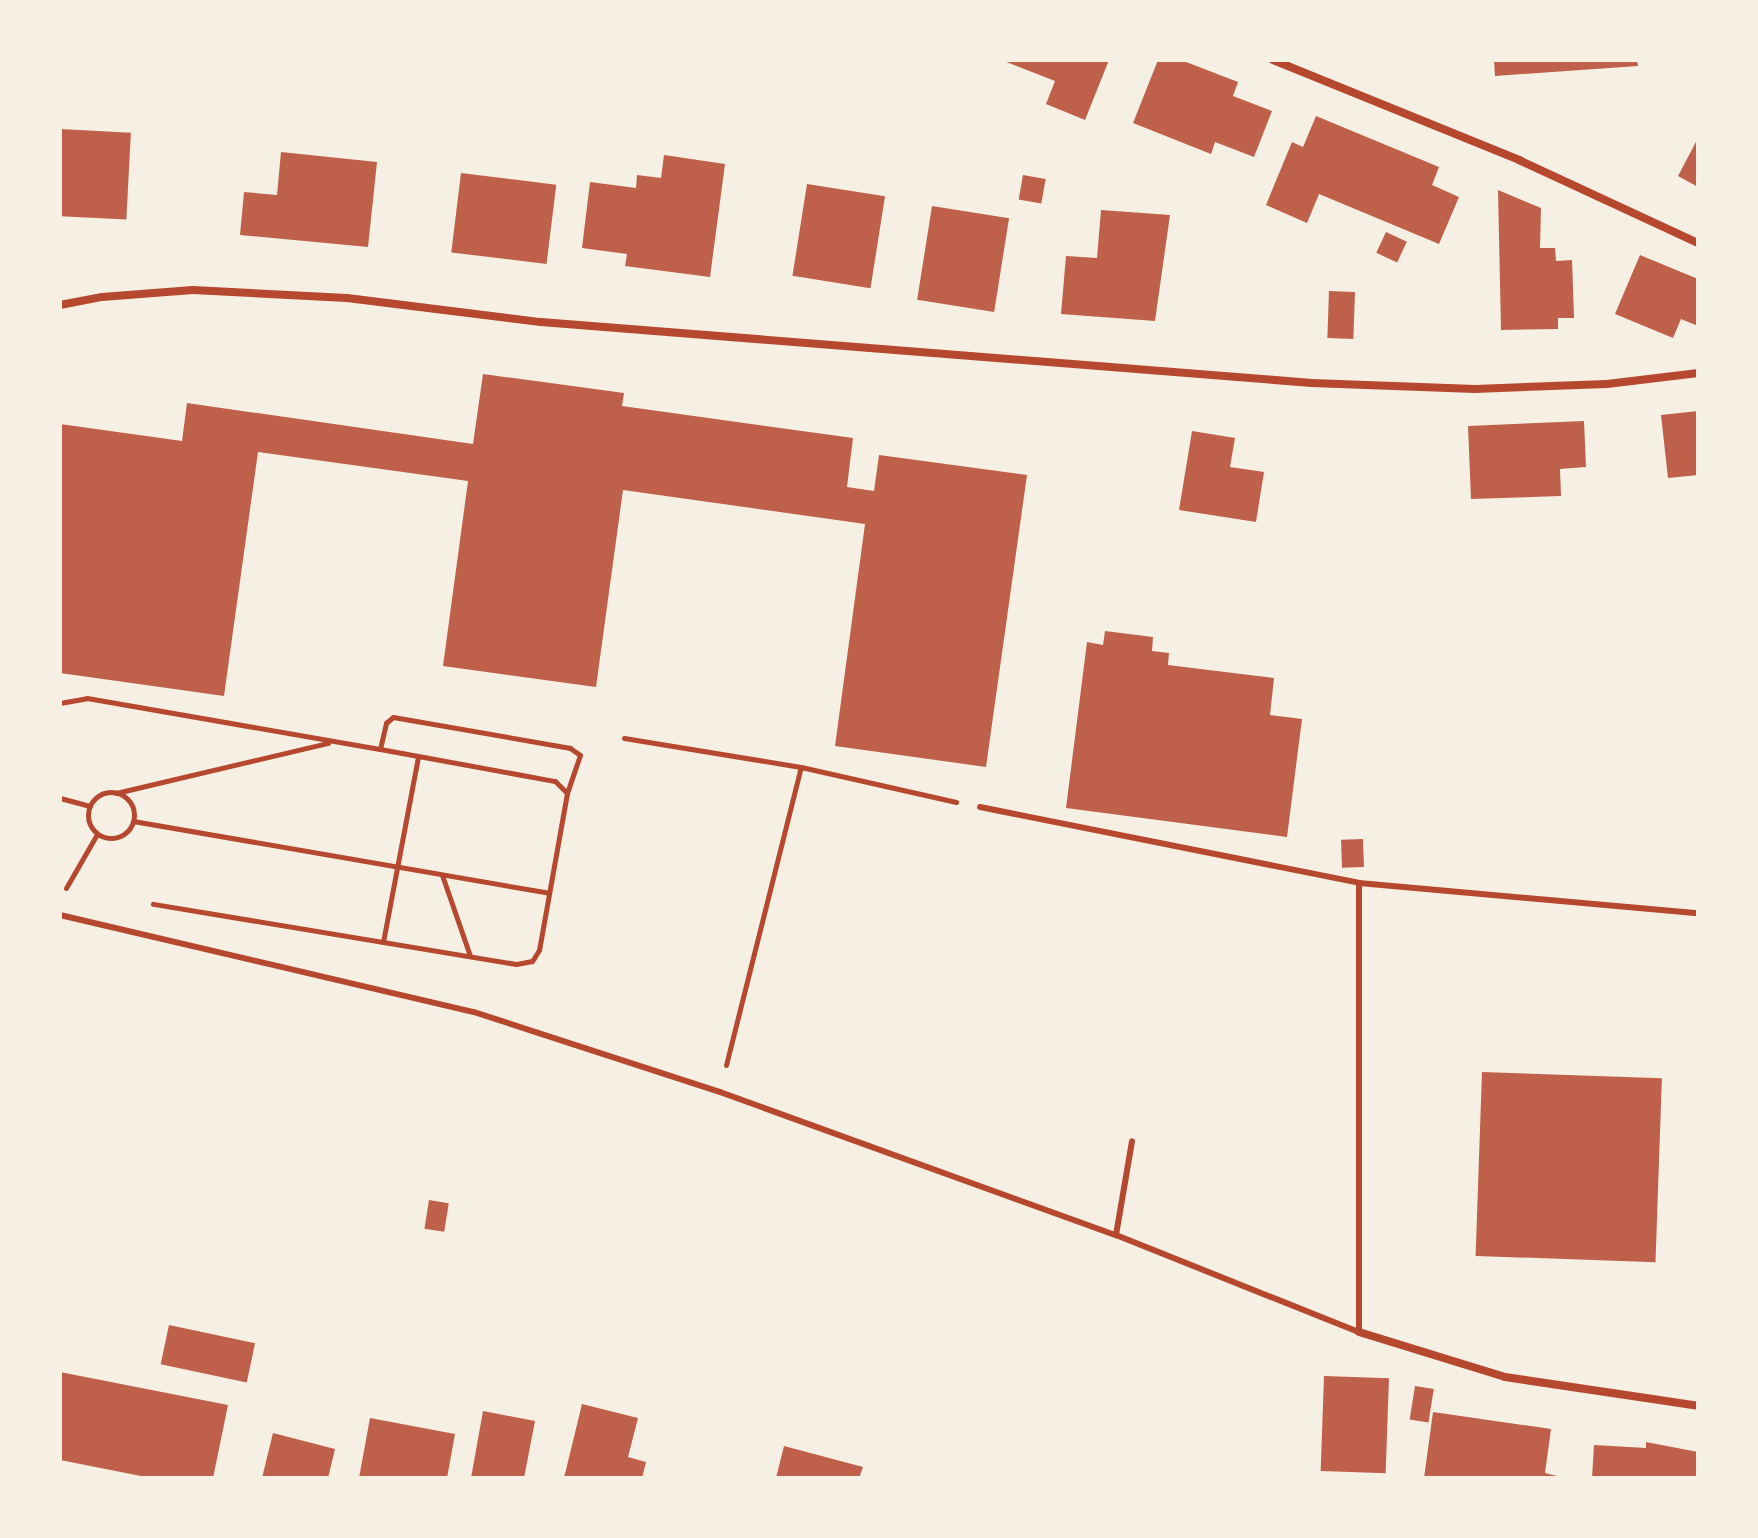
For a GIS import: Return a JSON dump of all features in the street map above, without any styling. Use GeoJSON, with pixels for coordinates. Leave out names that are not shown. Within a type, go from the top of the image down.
{"type":"FeatureCollection","features":[{"type":"Feature","properties":{"kind":"street"},"geometry":{"type":"LineString","coordinates":[[1273,60],[1519,160],[1698,243]]}},
{"type":"Feature","properties":{"kind":"street"},"geometry":{"type":"LineString","coordinates":[[60,305],[102,297],[193,290],[347,298],[541,322],[1312,383],[1475,389],[1607,384],[1698,373]]}},
{"type":"Feature","properties":{"kind":"street"},"geometry":{"type":"LineString","coordinates":[[1359,1332],[1505,1377],[1698,1406]]}},
{"type":"Feature","properties":{"kind":"lane"},"geometry":{"type":"LineString","coordinates":[[980,807],[1359,883],[1698,913]]}},
{"type":"Feature","properties":{"kind":"lane"},"geometry":{"type":"LineString","coordinates":[[60,915],[474,1012],[720,1092],[1116,1235],[1359,1332],[1359,883]]}},
{"type":"Feature","properties":{"kind":"lane"},"geometry":{"type":"LineString","coordinates":[[1116,1235],[1132,1141]]}},
{"type":"Feature","properties":{"kind":"path"},"geometry":{"type":"LineString","coordinates":[[60,703],[87,698],[380,749],[555,781],[567,793]]}},
{"type":"Feature","properties":{"kind":"path"},"geometry":{"type":"LineString","coordinates":[[141,902],[470,956],[532,961],[539,950],[567,793],[580,755],[570,748],[393,717],[386,723],[380,749]]}},
{"type":"Feature","properties":{"kind":"path"},"geometry":{"type":"LineString","coordinates":[[624,738],[801,767],[980,807]]}},
{"type":"Feature","properties":{"kind":"path"},"geometry":{"type":"LineString","coordinates":[[116,793],[133,807],[133,821],[119,837],[97,834],[89,822],[90,806],[100,795],[333,742]]}},
{"type":"Feature","properties":{"kind":"path"},"geometry":{"type":"LineString","coordinates":[[383,942],[418,756]]}},
{"type":"Feature","properties":{"kind":"path"},"geometry":{"type":"LineString","coordinates":[[720,1092],[801,767]]}},
{"type":"Feature","properties":{"kind":"path"},"geometry":{"type":"LineString","coordinates":[[60,798],[90,806]]}},
{"type":"Feature","properties":{"kind":"path"},"geometry":{"type":"LineString","coordinates":[[133,821],[549,893]]}},
{"type":"Feature","properties":{"kind":"path"},"geometry":{"type":"LineString","coordinates":[[80,892],[62,890],[97,834]]}},
{"type":"Feature","properties":{"kind":"path"},"geometry":{"type":"LineString","coordinates":[[442,875],[470,956]]}},
{"type":"Feature","properties":{"kind":"building"},"geometry":{"type":"Polygon","coordinates":[[[1001,60],[1109,60],[1085,120],[1046,104],[1055,81],[1001,60]]]}},
{"type":"Feature","properties":{"kind":"building"},"geometry":{"type":"Polygon","coordinates":[[[1158,60],[1181,60],[1238,82],[1233,96],[1272,111],[1254,157],[1215,142],[1211,154],[1133,123],[1158,60]]]}},
{"type":"Feature","properties":{"kind":"building"},"geometry":{"type":"Polygon","coordinates":[[[1494,60],[1637,60],[1638,66],[1495,76],[1494,60]]]}},
{"type":"Feature","properties":{"kind":"building"},"geometry":{"type":"Polygon","coordinates":[[[1316,116],[1439,167],[1432,185],[1459,197],[1439,244],[1319,194],[1307,223],[1266,205],[1292,142],[1303,147],[1316,116]]]}},
{"type":"Feature","properties":{"kind":"building"},"geometry":{"type":"Polygon","coordinates":[[[60,129],[131,133],[126,220],[60,216],[60,129]]]}},
{"type":"Feature","properties":{"kind":"building"},"geometry":{"type":"Polygon","coordinates":[[[1698,138],[1698,187],[1678,176],[1698,138]]]}},
{"type":"Feature","properties":{"kind":"building"},"geometry":{"type":"Polygon","coordinates":[[[281,152],[377,162],[368,247],[240,235],[244,192],[277,195],[281,152]]]}},
{"type":"Feature","properties":{"kind":"building"},"geometry":{"type":"Polygon","coordinates":[[[664,155],[725,164],[710,277],[625,266],[627,254],[582,248],[590,182],[636,188],[637,175],[661,178],[664,155]]]}},
{"type":"Feature","properties":{"kind":"building"},"geometry":{"type":"Polygon","coordinates":[[[461,173],[556,185],[547,264],[451,252],[461,173]]]}},
{"type":"Feature","properties":{"kind":"building"},"geometry":{"type":"Polygon","coordinates":[[[1023,175],[1046,179],[1041,204],[1019,200],[1023,175]]]}},
{"type":"Feature","properties":{"kind":"building"},"geometry":{"type":"Polygon","coordinates":[[[807,184],[885,196],[870,288],[792,276],[807,184]]]}},
{"type":"Feature","properties":{"kind":"building"},"geometry":{"type":"Polygon","coordinates":[[[1498,190],[1541,208],[1540,248],[1555,248],[1556,261],[1572,260],[1574,318],[1558,318],[1558,329],[1501,330],[1498,190]]]}},
{"type":"Feature","properties":{"kind":"building"},"geometry":{"type":"Polygon","coordinates":[[[932,206],[1009,218],[994,312],[917,300],[932,206]]]}},
{"type":"Feature","properties":{"kind":"building"},"geometry":{"type":"Polygon","coordinates":[[[1101,210],[1170,215],[1155,321],[1061,314],[1066,256],[1097,258],[1101,210]]]}},
{"type":"Feature","properties":{"kind":"building"},"geometry":{"type":"Polygon","coordinates":[[[1386,232],[1407,242],[1397,263],[1376,253],[1386,232]]]}},
{"type":"Feature","properties":{"kind":"building"},"geometry":{"type":"Polygon","coordinates":[[[1640,255],[1698,279],[1698,326],[1681,319],[1673,338],[1615,314],[1640,255]]]}},
{"type":"Feature","properties":{"kind":"building"},"geometry":{"type":"Polygon","coordinates":[[[1329,291],[1355,292],[1353,339],[1327,338],[1329,291]]]}},
{"type":"Feature","properties":{"kind":"building"},"geometry":{"type":"Polygon","coordinates":[[[483,374],[624,393],[622,406],[853,438],[847,487],[874,491],[879,455],[1027,475],[986,767],[835,746],[865,524],[623,490],[596,687],[443,666],[468,481],[258,452],[224,696],[60,673],[60,424],[182,441],[187,403],[473,444],[483,374]]]}},
{"type":"Feature","properties":{"kind":"building"},"geometry":{"type":"Polygon","coordinates":[[[1698,411],[1698,475],[1668,478],[1661,415],[1698,411]]]}},
{"type":"Feature","properties":{"kind":"building"},"geometry":{"type":"Polygon","coordinates":[[[1584,421],[1586,467],[1560,469],[1561,496],[1471,499],[1468,426],[1584,421]]]}},
{"type":"Feature","properties":{"kind":"building"},"geometry":{"type":"Polygon","coordinates":[[[1192,431],[1235,438],[1230,467],[1264,472],[1256,522],[1179,510],[1192,431]]]}},
{"type":"Feature","properties":{"kind":"building"},"geometry":{"type":"Polygon","coordinates":[[[1105,631],[1153,637],[1152,651],[1169,653],[1168,665],[1274,678],[1270,715],[1302,719],[1287,837],[1066,808],[1087,642],[1103,645],[1105,631]]]}},
{"type":"Feature","properties":{"kind":"building"},"geometry":{"type":"Polygon","coordinates":[[[1363,839],[1364,867],[1342,868],[1341,840],[1363,839]]]}},
{"type":"Feature","properties":{"kind":"building"},"geometry":{"type":"Polygon","coordinates":[[[1482,1072],[1662,1078],[1655,1262],[1476,1256],[1482,1072]]]}},
{"type":"Feature","properties":{"kind":"building"},"geometry":{"type":"Polygon","coordinates":[[[429,1200],[449,1203],[444,1232],[424,1229],[429,1200]]]}},
{"type":"Feature","properties":{"kind":"building"},"geometry":{"type":"Polygon","coordinates":[[[169,1325],[255,1343],[247,1382],[161,1364],[169,1325]]]}},
{"type":"Feature","properties":{"kind":"building"},"geometry":{"type":"Polygon","coordinates":[[[60,1372],[228,1405],[213,1478],[151,1478],[60,1460],[60,1372]]]}},
{"type":"Feature","properties":{"kind":"building"},"geometry":{"type":"Polygon","coordinates":[[[1324,1376],[1389,1378],[1386,1473],[1321,1471],[1324,1376]]]}},
{"type":"Feature","properties":{"kind":"building"},"geometry":{"type":"Polygon","coordinates":[[[1415,1386],[1434,1389],[1428,1423],[1410,1420],[1415,1386]]]}},
{"type":"Feature","properties":{"kind":"building"},"geometry":{"type":"Polygon","coordinates":[[[582,1404],[638,1418],[628,1457],[646,1462],[642,1478],[564,1478],[582,1404]]]}},
{"type":"Feature","properties":{"kind":"building"},"geometry":{"type":"Polygon","coordinates":[[[483,1411],[535,1421],[524,1478],[471,1478],[483,1411]]]}},
{"type":"Feature","properties":{"kind":"building"},"geometry":{"type":"Polygon","coordinates":[[[1433,1412],[1551,1429],[1545,1473],[1565,1478],[1424,1478],[1433,1412]]]}},
{"type":"Feature","properties":{"kind":"building"},"geometry":{"type":"Polygon","coordinates":[[[370,1418],[455,1434],[447,1478],[359,1478],[370,1418]]]}},
{"type":"Feature","properties":{"kind":"building"},"geometry":{"type":"Polygon","coordinates":[[[273,1433],[335,1449],[328,1478],[262,1478],[273,1433]]]}},
{"type":"Feature","properties":{"kind":"building"},"geometry":{"type":"Polygon","coordinates":[[[1646,1442],[1698,1452],[1698,1478],[1592,1478],[1594,1445],[1646,1448],[1646,1442]]]}},
{"type":"Feature","properties":{"kind":"building"},"geometry":{"type":"Polygon","coordinates":[[[784,1446],[863,1467],[859,1478],[776,1478],[784,1446]]]}}]}
